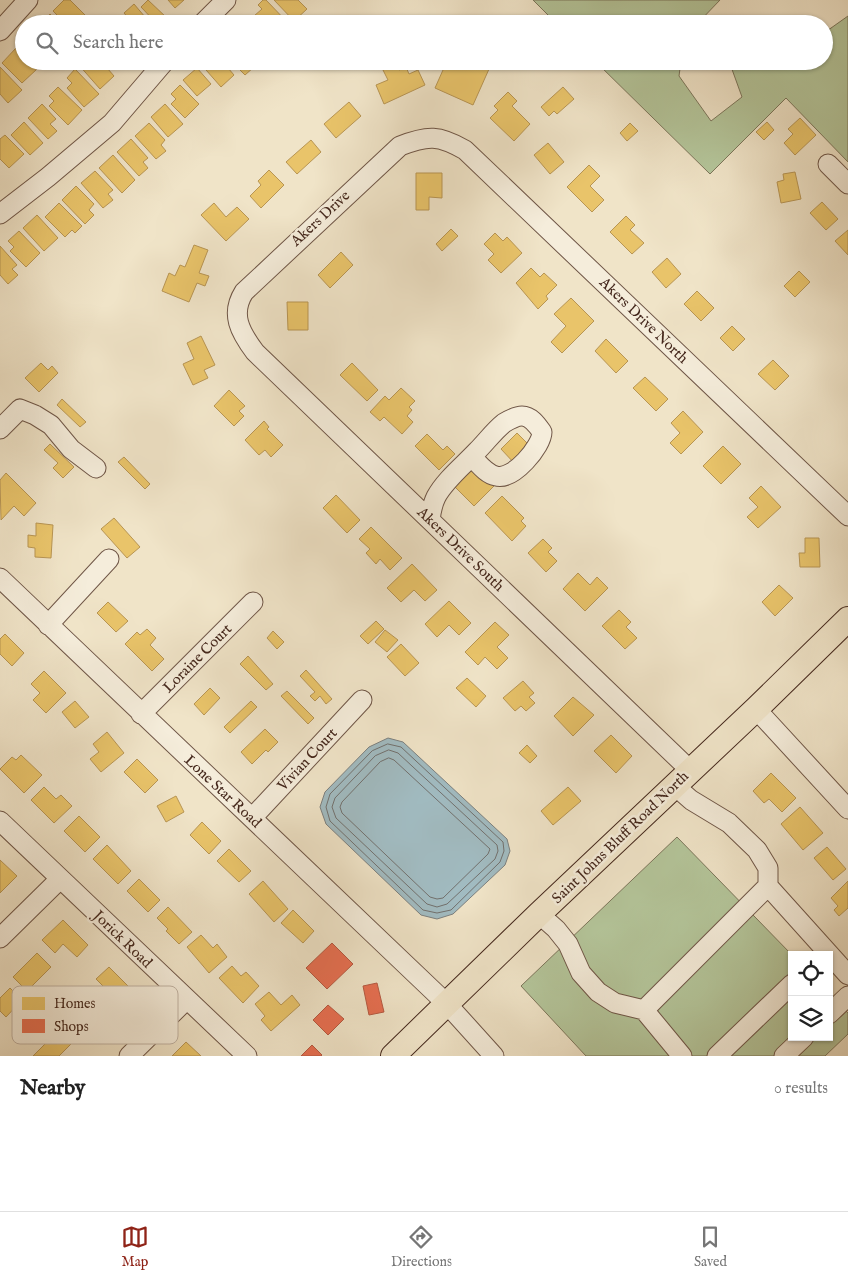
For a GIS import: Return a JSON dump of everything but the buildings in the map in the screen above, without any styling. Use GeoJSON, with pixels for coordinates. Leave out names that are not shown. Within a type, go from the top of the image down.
{"type":"FeatureCollection","features":[{"type":"Feature","properties":{"kind":"main road","name":"Saint Johns Bluff Road North"},"geometry":{"type":"LineString","coordinates":[[393,1056],[848,619]]}},
{"type":"Feature","properties":{"kind":"street"},"geometry":{"type":"LineString","coordinates":[[0,31],[28,0]]}},
{"type":"Feature","properties":{"kind":"street"},"geometry":{"type":"LineString","coordinates":[[211,15],[226,0]]}},
{"type":"Feature","properties":{"kind":"street"},"geometry":{"type":"LineString","coordinates":[[0,214],[48,177],[112,123],[156,70]]}},
{"type":"Feature","properties":{"kind":"street","name":"Akers Drive"},"geometry":{"type":"LineString","coordinates":[[238,324],[237,306],[252,282],[400,146],[414,140],[431,138]]}},
{"type":"Feature","properties":{"kind":"street","name":"Akers Drive North"},"geometry":{"type":"LineString","coordinates":[[431,138],[443,139],[465,150],[848,516]]}},
{"type":"Feature","properties":{"kind":"street"},"geometry":{"type":"LineString","coordinates":[[828,164],[848,184]]}},
{"type":"Feature","properties":{"kind":"street","name":"Akers Drive South"},"geometry":{"type":"LineString","coordinates":[[238,324],[245,339],[255,352],[430,520],[682,777],[692,800],[729,823],[757,850],[768,868],[768,886]]}},
{"type":"Feature","properties":{"kind":"street"},"geometry":{"type":"LineString","coordinates":[[0,429],[20,410],[36,415],[50,425],[71,449],[96,468]]}},
{"type":"Feature","properties":{"kind":"street"},"geometry":{"type":"LineString","coordinates":[[430,520],[436,496],[472,457]]}},
{"type":"Feature","properties":{"kind":"street"},"geometry":{"type":"LineString","coordinates":[[48,625],[109,559]]}},
{"type":"Feature","properties":{"kind":"street","name":"Lone Star Road"},"geometry":{"type":"LineString","coordinates":[[0,578],[447,1004],[494,1056]]}},
{"type":"Feature","properties":{"kind":"street","name":"Loraine Court"},"geometry":{"type":"LineString","coordinates":[[141,714],[253,602]]}},
{"type":"Feature","properties":{"kind":"street","name":"Vivian Court"},"geometry":{"type":"LineString","coordinates":[[252,818],[362,700]]}},
{"type":"Feature","properties":{"kind":"street"},"geometry":{"type":"LineString","coordinates":[[756,709],[848,809]]}},
{"type":"Feature","properties":{"kind":"street","name":"Jorick Road"},"geometry":{"type":"LineString","coordinates":[[0,821],[173,986]]}},
{"type":"Feature","properties":{"kind":"street"},"geometry":{"type":"LineString","coordinates":[[0,938],[60,878]]}},
{"type":"Feature","properties":{"kind":"street"},"geometry":{"type":"LineString","coordinates":[[644,1010],[768,886],[822,951]]}},
{"type":"Feature","properties":{"kind":"street"},"geometry":{"type":"LineString","coordinates":[[539,914],[556,929],[568,944],[581,972],[598,992],[616,1003],[644,1010],[682,1056]]}},
{"type":"Feature","properties":{"kind":"street"},"geometry":{"type":"LineString","coordinates":[[833,961],[848,975]]}},
{"type":"Feature","properties":{"kind":"street"},"geometry":{"type":"LineString","coordinates":[[717,1056],[788,988]]}},
{"type":"Feature","properties":{"kind":"street","name":"Jorick Road"},"geometry":{"type":"LineString","coordinates":[[178,990],[247,1056]]}},
{"type":"Feature","properties":{"kind":"street"},"geometry":{"type":"LineString","coordinates":[[833,1010],[848,996]]}},
{"type":"Feature","properties":{"kind":"street"},"geometry":{"type":"LineString","coordinates":[[178,1008],[187,999]]}},
{"type":"Feature","properties":{"kind":"street"},"geometry":{"type":"LineString","coordinates":[[784,1056],[800,1041]]}},
{"type":"Feature","properties":{"kind":"street"},"geometry":{"type":"LineString","coordinates":[[129,1056],[141,1044]]}},
{"type":"Feature","properties":{"kind":"green space"},"geometry":{"type":"Polygon","coordinates":[[[533,0],[720,0],[706,15],[548,15],[533,0]]]}},
{"type":"Feature","properties":{"kind":"green space"},"geometry":{"type":"Polygon","coordinates":[[[848,16],[848,162],[786,98],[710,174],[604,70],[680,70],[679,76],[711,121],[742,97],[732,70],[833,70],[833,27],[848,16]]]}},
{"type":"Feature","properties":{"kind":"green space"},"geometry":{"type":"Polygon","coordinates":[[[677,837],[788,951],[788,1041],[833,1041],[833,998],[848,1013],[848,1034],[825,1056],[586,1056],[521,986],[677,837]]]}},
{"type":"Feature","properties":{"kind":"water"},"geometry":{"type":"Polygon","coordinates":[[[388,738],[403,742],[507,839],[510,851],[505,865],[453,914],[437,919],[421,915],[326,824],[320,807],[325,792],[369,747],[388,738]]]}}]}
